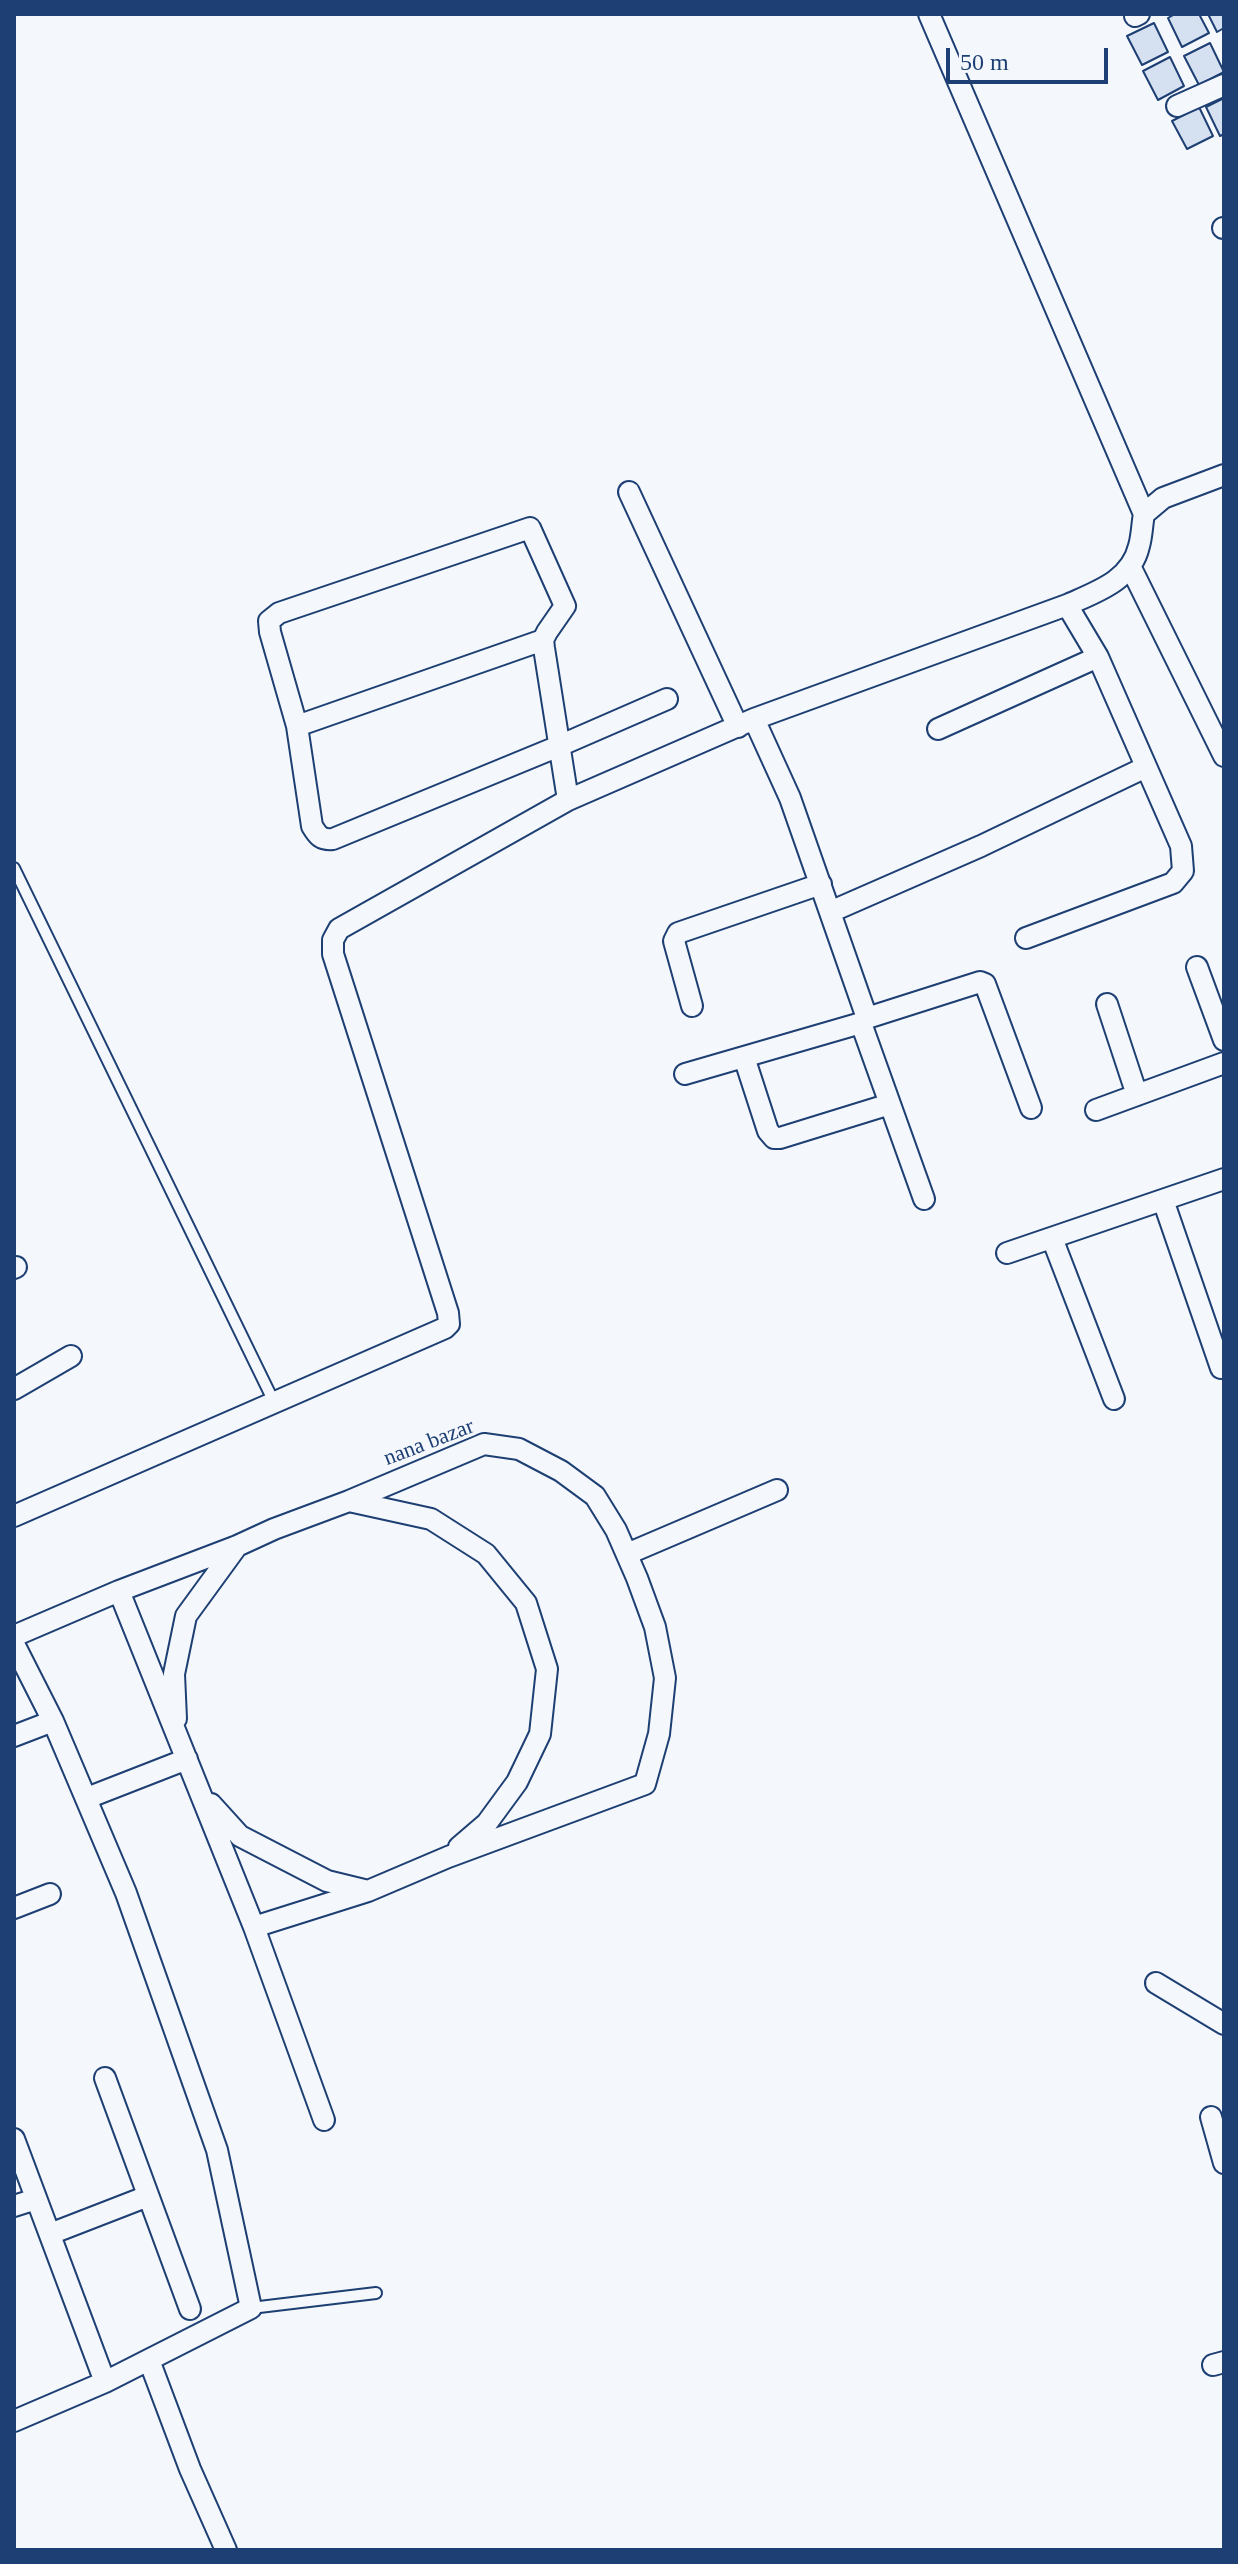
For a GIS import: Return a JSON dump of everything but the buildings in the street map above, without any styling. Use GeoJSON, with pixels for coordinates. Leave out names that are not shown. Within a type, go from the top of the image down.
{"type":"FeatureCollection","features":[{"type":"Feature","properties":{"kind":"street"},"geometry":{"type":"LineString","coordinates":[[14,1516],[449,1324],[333,954],[333,940],[339,929],[568,800],[746,723],[1067,605],[1106,587],[1131,568],[1139,547],[1144,514],[929,14]]}},
{"type":"Feature","properties":{"kind":"street"},"geometry":{"type":"LineString","coordinates":[[1177,106],[1224,85]]}},
{"type":"Feature","properties":{"kind":"street"},"geometry":{"type":"LineString","coordinates":[[1144,514],[1163,498],[1224,475]]}},
{"type":"Feature","properties":{"kind":"street"},"geometry":{"type":"LineString","coordinates":[[629,492],[746,723],[790,798],[924,1199]]}},
{"type":"Feature","properties":{"kind":"street"},"geometry":{"type":"LineString","coordinates":[[297,726],[543,640],[565,606],[530,528],[279,613],[269,621],[297,726],[312,826],[318,836],[325,840],[333,839],[667,699]]}},
{"type":"Feature","properties":{"kind":"street"},"geometry":{"type":"LineString","coordinates":[[1131,568],[1224,756]]}},
{"type":"Feature","properties":{"kind":"street"},"geometry":{"type":"LineString","coordinates":[[1026,938],[1173,883],[1183,871],[1181,846],[1098,657],[1067,605]]}},
{"type":"Feature","properties":{"kind":"street"},"geometry":{"type":"LineString","coordinates":[[543,640],[568,800]]}},
{"type":"Feature","properties":{"kind":"street"},"geometry":{"type":"LineString","coordinates":[[938,729],[1098,657]]}},
{"type":"Feature","properties":{"kind":"street"},"geometry":{"type":"LineString","coordinates":[[830,912],[981,846],[1146,767]]}},
{"type":"Feature","properties":{"kind":"street"},"geometry":{"type":"LineString","coordinates":[[692,1006],[674,941],[678,933],[821,884]]}},
{"type":"Feature","properties":{"kind":"street"},"geometry":{"type":"LineString","coordinates":[[1197,967],[1224,1040]]}},
{"type":"Feature","properties":{"kind":"street"},"geometry":{"type":"LineString","coordinates":[[685,1074],[980,982],[985,984],[1031,1108]]}},
{"type":"Feature","properties":{"kind":"street"},"geometry":{"type":"LineString","coordinates":[[1107,1004],[1137,1095]]}},
{"type":"Feature","properties":{"kind":"street"},"geometry":{"type":"LineString","coordinates":[[744,1057],[768,1131],[774,1138],[890,1104]]}},
{"type":"Feature","properties":{"kind":"street"},"geometry":{"type":"LineString","coordinates":[[1096,1110],[1224,1063]]}},
{"type":"Feature","properties":{"kind":"street"},"geometry":{"type":"LineString","coordinates":[[1007,1253],[1224,1179]]}},
{"type":"Feature","properties":{"kind":"street"},"geometry":{"type":"LineString","coordinates":[[1163,1200],[1221,1368]]}},
{"type":"Feature","properties":{"kind":"street"},"geometry":{"type":"LineString","coordinates":[[1052,1238],[1114,1399]]}},
{"type":"Feature","properties":{"kind":"street"},"geometry":{"type":"LineString","coordinates":[[14,1389],[71,1356]]}},
{"type":"Feature","properties":{"kind":"street","name":"nana bazar"},"geometry":{"type":"LineString","coordinates":[[14,1636],[484,1444],[519,1449],[561,1471],[595,1496],[627,1554],[655,1627],[665,1678],[659,1734],[645,1784],[448,1857],[368,1891],[254,1927]]}},
{"type":"Feature","properties":{"kind":"street"},"geometry":{"type":"LineString","coordinates":[[627,1554],[777,1490]]}},
{"type":"Feature","properties":{"kind":"street"},"geometry":{"type":"LineString","coordinates":[[349,1501],[431,1519],[486,1554],[526,1603],[547,1669],[540,1734],[517,1782],[487,1823],[448,1857]]}},
{"type":"Feature","properties":{"kind":"street"},"geometry":{"type":"LineString","coordinates":[[177,1735],[174,1674],[186,1616],[237,1546]]}},
{"type":"Feature","properties":{"kind":"street"},"geometry":{"type":"LineString","coordinates":[[119,1591],[254,1927],[324,2120]]}},
{"type":"Feature","properties":{"kind":"street"},"geometry":{"type":"LineString","coordinates":[[14,1644],[53,1721],[126,1893],[217,2150],[251,2308],[105,2382],[14,2421]]}},
{"type":"Feature","properties":{"kind":"street"},"geometry":{"type":"LineString","coordinates":[[14,1736],[53,1721]]}},
{"type":"Feature","properties":{"kind":"street"},"geometry":{"type":"LineString","coordinates":[[87,1798],[187,1759]]}},
{"type":"Feature","properties":{"kind":"street"},"geometry":{"type":"LineString","coordinates":[[200,1792],[240,1836],[327,1881],[368,1891]]}},
{"type":"Feature","properties":{"kind":"street"},"geometry":{"type":"LineString","coordinates":[[14,1908],[50,1894]]}},
{"type":"Feature","properties":{"kind":"street"},"geometry":{"type":"LineString","coordinates":[[1156,1983],[1224,2024]]}},
{"type":"Feature","properties":{"kind":"street"},"geometry":{"type":"LineString","coordinates":[[105,2078],[190,2309]]}},
{"type":"Feature","properties":{"kind":"street"},"geometry":{"type":"LineString","coordinates":[[1211,2117],[1224,2163]]}},
{"type":"Feature","properties":{"kind":"street"},"geometry":{"type":"LineString","coordinates":[[14,2139],[105,2382]]}},
{"type":"Feature","properties":{"kind":"street"},"geometry":{"type":"LineString","coordinates":[[50,2234],[148,2196]]}},
{"type":"Feature","properties":{"kind":"street"},"geometry":{"type":"LineString","coordinates":[[14,2206],[36,2199]]}},
{"type":"Feature","properties":{"kind":"street"},"geometry":{"type":"LineString","coordinates":[[149,2360],[190,2469],[226,2550]]}},
{"type":"Feature","properties":{"kind":"lane"},"geometry":{"type":"LineString","coordinates":[[14,868],[274,1402]]}},
{"type":"Feature","properties":{"kind":"lane"},"geometry":{"type":"LineString","coordinates":[[251,2308],[376,2293]]}}]}
